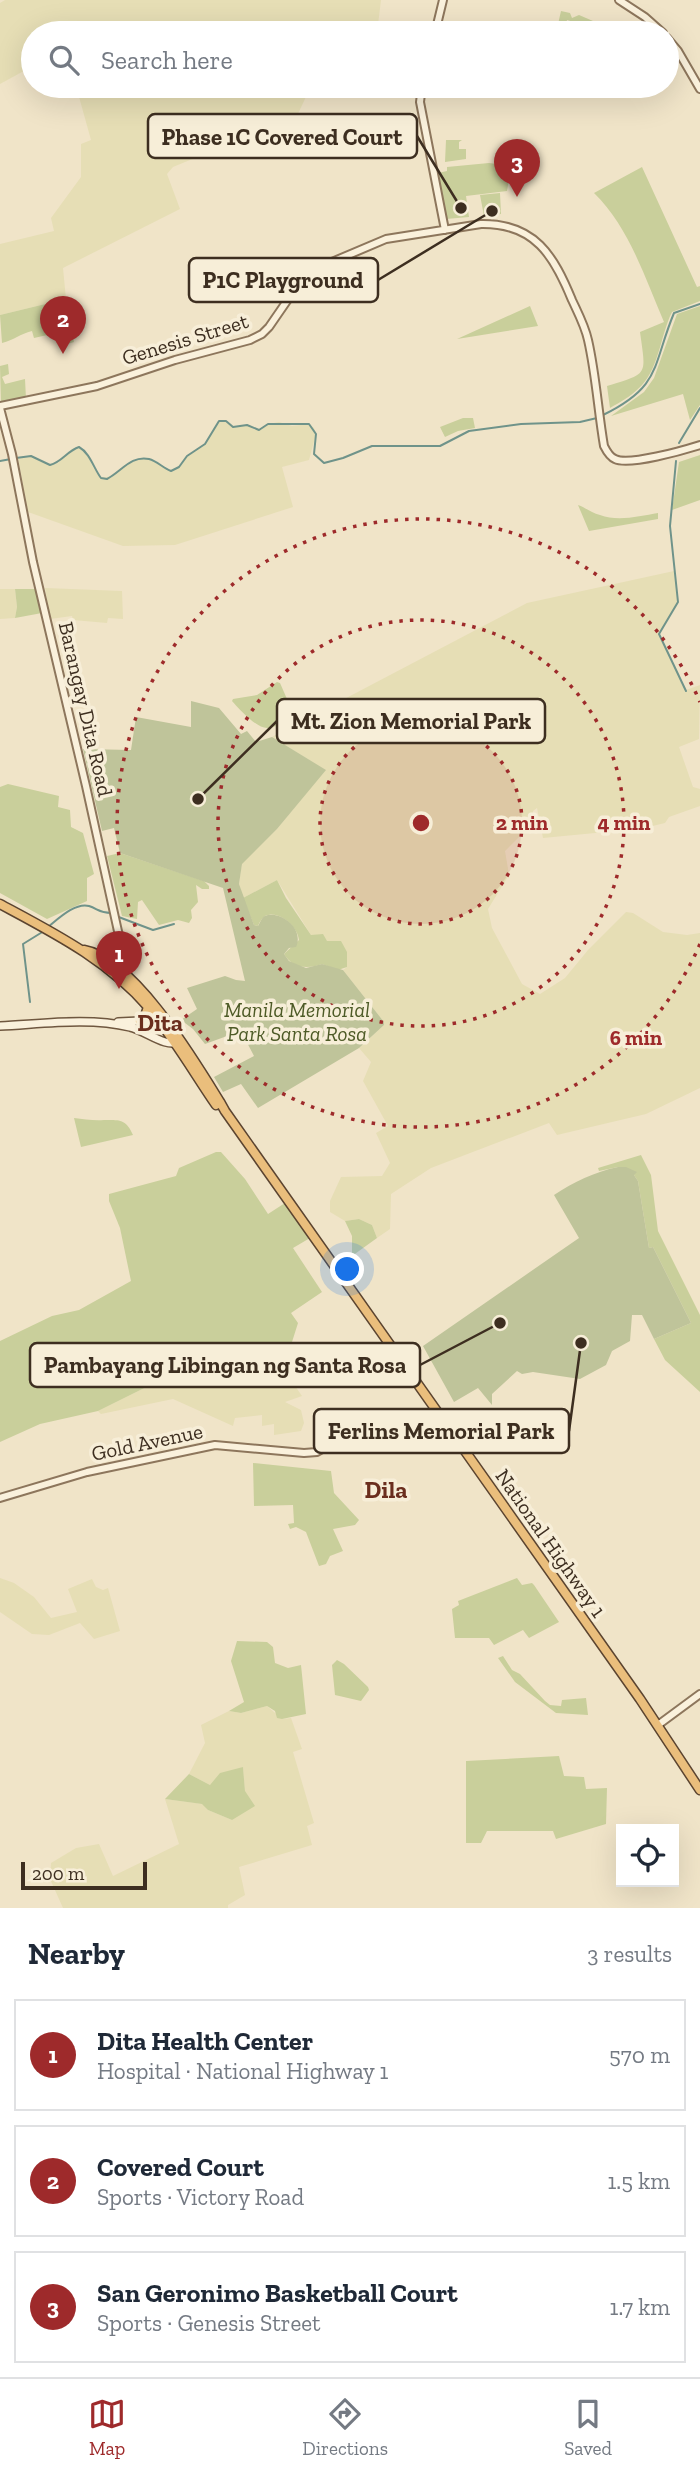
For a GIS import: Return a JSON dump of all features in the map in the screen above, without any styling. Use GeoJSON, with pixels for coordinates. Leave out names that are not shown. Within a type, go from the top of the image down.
{"type":"FeatureCollection","features":[{"type":"Feature","properties":{"kind":"highway","name":"National Highway 1"},"geometry":{"type":"LineString","coordinates":[[0,904],[84,950],[145,994],[175,1032],[178,1043]]}},
{"type":"Feature","properties":{"kind":"highway","name":"National Highway 1"},"geometry":{"type":"LineString","coordinates":[[84,950],[93,952],[114,966],[178,1043],[216,1105],[225,1111],[658,1726],[700,1790]]}},
{"type":"Feature","properties":{"kind":"highway"},"geometry":{"type":"LineString","coordinates":[[140,1021],[148,1007]]}},
{"type":"Feature","properties":{"kind":"main road"},"geometry":{"type":"LineString","coordinates":[[0,1026],[140,1021],[175,1032]]}},
{"type":"Feature","properties":{"kind":"main road"},"geometry":{"type":"LineString","coordinates":[[110,1024],[139,1029],[168,1044],[178,1043]]}},
{"type":"Feature","properties":{"kind":"street"},"geometry":{"type":"LineString","coordinates":[[438,21],[443,0]]}},
{"type":"Feature","properties":{"kind":"street"},"geometry":{"type":"LineString","coordinates":[[619,0],[650,21]]}},
{"type":"Feature","properties":{"kind":"street"},"geometry":{"type":"LineString","coordinates":[[679,53],[700,89]]}},
{"type":"Feature","properties":{"kind":"street"},"geometry":{"type":"LineString","coordinates":[[420,98],[445,230]]}},
{"type":"Feature","properties":{"kind":"street","name":"Genesis Street"},"geometry":{"type":"LineString","coordinates":[[0,407],[91,386],[250,340],[269,327],[300,282],[320,267],[380,241],[481,224],[503,226],[533,238],[551,257],[587,335],[604,446],[614,459],[630,461],[700,445]]}},
{"type":"Feature","properties":{"kind":"street","name":"Barangay Dita Road"},"geometry":{"type":"LineString","coordinates":[[0,407],[125,962],[123,977]]}},
{"type":"Feature","properties":{"kind":"street"},"geometry":{"type":"LineString","coordinates":[[114,966],[122,967],[125,962]]}},
{"type":"Feature","properties":{"kind":"street","name":"Gold Avenue"},"geometry":{"type":"LineString","coordinates":[[0,1498],[87,1472],[215,1445],[317,1452],[364,1419],[369,1421],[379,1444],[437,1413]]}},
{"type":"Feature","properties":{"kind":"street"},"geometry":{"type":"LineString","coordinates":[[658,1726],[700,1694]]}},
{"type":"Feature","properties":{"kind":"shaded area"},"geometry":{"type":"Polygon","coordinates":[[[5,0],[381,0],[378,21],[21,21],[21,73],[0,84],[0,3],[5,0]]]}},
{"type":"Feature","properties":{"kind":"shaded area"},"geometry":{"type":"Polygon","coordinates":[[[79,98],[305,98],[297,116],[173,167],[167,174],[180,209],[63,268],[66,299],[0,315],[0,244],[54,231],[51,218],[81,177],[81,144],[91,140],[79,98]]]}},
{"type":"Feature","properties":{"kind":"shaded area"},"geometry":{"type":"Polygon","coordinates":[[[219,421],[226,421],[233,427],[247,425],[255,430],[279,422],[292,426],[309,424],[314,428],[316,434],[309,460],[282,467],[293,507],[175,545],[123,546],[28,512],[18,458],[31,456],[50,465],[58,463],[72,449],[79,447],[85,450],[101,478],[112,476],[128,463],[140,459],[151,459],[171,471],[205,444],[219,421]]]}},
{"type":"Feature","properties":{"kind":"shaded area"},"geometry":{"type":"Polygon","coordinates":[[[674,571],[678,602],[659,634],[686,690],[700,685],[699,739],[679,747],[693,787],[700,789],[700,806],[669,817],[665,823],[619,834],[616,831],[543,838],[537,808],[533,811],[533,823],[505,851],[509,875],[488,909],[492,928],[522,984],[540,994],[565,978],[588,950],[626,912],[633,913],[663,932],[687,935],[700,933],[700,1088],[646,1114],[557,1135],[549,1123],[431,1168],[391,1194],[390,1229],[377,1238],[372,1225],[359,1219],[345,1221],[330,1212],[330,1201],[341,1177],[382,1176],[390,1163],[376,1133],[388,1126],[363,1081],[371,1062],[359,1048],[384,1022],[343,970],[347,967],[327,941],[311,935],[277,880],[243,898],[239,884],[242,863],[277,829],[325,770],[272,737],[527,603],[674,571]]]}},
{"type":"Feature","properties":{"kind":"shaded area"},"geometry":{"type":"Polygon","coordinates":[[[45,588],[122,591],[123,619],[108,618],[107,623],[73,620],[72,616],[50,619],[45,588]]]}},
{"type":"Feature","properties":{"kind":"shaded area"},"geometry":{"type":"Polygon","coordinates":[[[0,589],[15,589],[15,618],[0,619],[0,589]]]}},
{"type":"Feature","properties":{"kind":"shaded area"},"geometry":{"type":"Polygon","coordinates":[[[225,1348],[230,1373],[266,1374],[269,1383],[291,1380],[302,1396],[285,1402],[301,1410],[304,1423],[301,1431],[274,1435],[274,1424],[262,1426],[262,1415],[235,1418],[233,1426],[173,1399],[101,1414],[98,1411],[225,1348]]]}},
{"type":"Feature","properties":{"kind":"shaded area"},"geometry":{"type":"Polygon","coordinates":[[[0,1578],[14,1583],[34,1597],[51,1618],[77,1612],[68,1589],[92,1579],[96,1587],[103,1590],[108,1588],[120,1631],[94,1639],[80,1623],[49,1635],[32,1634],[0,1612],[0,1578]]]}},
{"type":"Feature","properties":{"kind":"shaded area"},"geometry":{"type":"Polygon","coordinates":[[[267,1706],[282,1719],[291,1718],[302,1749],[293,1752],[314,1823],[307,1826],[312,1845],[239,1867],[245,1895],[228,1905],[228,1908],[63,1908],[50,1879],[51,1863],[76,1848],[99,1844],[113,1876],[179,1844],[165,1799],[203,1804],[208,1810],[232,1820],[245,1792],[243,1767],[210,1785],[189,1774],[205,1743],[201,1725],[229,1711],[241,1713],[267,1706]]]}},
{"type":"Feature","properties":{"kind":"green space"},"geometry":{"type":"Polygon","coordinates":[[[561,11],[570,13],[572,18],[579,15],[593,21],[567,20],[559,21],[561,11]]]}},
{"type":"Feature","properties":{"kind":"green space"},"geometry":{"type":"Polygon","coordinates":[[[446,140],[462,140],[459,142],[459,149],[466,149],[466,159],[445,162],[446,140]]]}},
{"type":"Feature","properties":{"kind":"green space"},"geometry":{"type":"Polygon","coordinates":[[[489,163],[511,166],[507,191],[466,196],[469,217],[446,219],[438,173],[447,171],[447,167],[489,163]]]}},
{"type":"Feature","properties":{"kind":"green space"},"geometry":{"type":"Polygon","coordinates":[[[642,167],[697,287],[700,286],[700,301],[672,312],[655,363],[645,382],[610,408],[607,386],[631,378],[642,371],[640,332],[664,322],[627,237],[594,193],[642,167]]]}},
{"type":"Feature","properties":{"kind":"green space"},"geometry":{"type":"Polygon","coordinates":[[[500,193],[501,214],[484,216],[480,195],[500,193]]]}},
{"type":"Feature","properties":{"kind":"green space"},"geometry":{"type":"Polygon","coordinates":[[[66,299],[69,312],[66,312],[74,342],[60,346],[56,333],[34,338],[32,331],[2,343],[0,315],[66,299]]]}},
{"type":"Feature","properties":{"kind":"green space"},"geometry":{"type":"Polygon","coordinates":[[[530,306],[538,326],[457,339],[530,306]]]}},
{"type":"Feature","properties":{"kind":"green space"},"geometry":{"type":"Polygon","coordinates":[[[700,306],[700,405],[690,420],[683,394],[611,416],[644,392],[654,378],[677,314],[700,306]]]}},
{"type":"Feature","properties":{"kind":"green space"},"geometry":{"type":"Polygon","coordinates":[[[8,364],[9,374],[2,377],[5,384],[25,379],[26,399],[1,404],[0,366],[8,364]]]}},
{"type":"Feature","properties":{"kind":"green space"},"geometry":{"type":"Polygon","coordinates":[[[463,418],[473,418],[475,428],[445,437],[440,427],[463,418]]]}},
{"type":"Feature","properties":{"kind":"green space"},"geometry":{"type":"Polygon","coordinates":[[[700,455],[700,500],[672,510],[679,462],[700,455]]]}},
{"type":"Feature","properties":{"kind":"green space"},"geometry":{"type":"Polygon","coordinates":[[[578,505],[607,517],[629,518],[658,513],[658,519],[589,531],[578,505]]]}},
{"type":"Feature","properties":{"kind":"green space"},"geometry":{"type":"Polygon","coordinates":[[[15,589],[37,589],[42,613],[15,618],[15,589]]]}},
{"type":"Feature","properties":{"kind":"green space"},"geometry":{"type":"Polygon","coordinates":[[[277,682],[280,683],[294,715],[274,727],[259,725],[232,701],[257,695],[277,682]]]}},
{"type":"Feature","properties":{"kind":"green space","name":"Manila Memorial Park Santa Rosa"},"geometry":{"type":"Polygon","coordinates":[[[191,701],[219,708],[241,734],[247,731],[256,742],[272,737],[326,770],[277,829],[242,864],[239,884],[254,925],[258,926],[264,917],[270,915],[283,918],[294,927],[298,940],[296,947],[289,948],[284,954],[289,961],[306,968],[322,964],[343,970],[384,1022],[359,1048],[258,1108],[241,1084],[223,1092],[214,1077],[254,1056],[241,1031],[205,1044],[193,1029],[181,1020],[197,1009],[187,988],[225,976],[245,981],[223,888],[120,853],[114,828],[102,831],[83,749],[131,750],[136,717],[191,727],[191,701]]]}},
{"type":"Feature","properties":{"kind":"green space"},"geometry":{"type":"Polygon","coordinates":[[[8,784],[59,796],[58,807],[70,810],[71,827],[83,833],[94,874],[87,878],[87,901],[47,919],[0,893],[0,787],[8,784]]]}},
{"type":"Feature","properties":{"kind":"green space"},"geometry":{"type":"Polygon","coordinates":[[[120,853],[204,881],[209,886],[209,889],[202,889],[196,885],[198,902],[191,910],[192,918],[189,923],[178,920],[159,925],[142,900],[138,902],[137,919],[122,916],[107,856],[120,853]]]}},
{"type":"Feature","properties":{"kind":"green space"},"geometry":{"type":"Polygon","coordinates":[[[277,880],[311,935],[323,934],[327,941],[341,941],[347,952],[347,967],[338,970],[322,964],[311,967],[296,965],[284,954],[299,940],[287,920],[270,914],[264,917],[258,926],[254,925],[243,898],[277,880]]]}},
{"type":"Feature","properties":{"kind":"green space"},"geometry":{"type":"Polygon","coordinates":[[[74,1118],[122,1121],[133,1135],[81,1147],[74,1118]]]}},
{"type":"Feature","properties":{"kind":"green space"},"geometry":{"type":"Polygon","coordinates":[[[221,1152],[245,1179],[268,1214],[285,1203],[310,1238],[293,1248],[322,1292],[291,1313],[298,1323],[292,1342],[250,1353],[231,1347],[225,1348],[98,1411],[40,1424],[0,1442],[0,1341],[52,1316],[79,1310],[131,1281],[120,1228],[109,1201],[109,1194],[176,1176],[179,1168],[221,1152]]]}},
{"type":"Feature","properties":{"kind":"green space"},"geometry":{"type":"Polygon","coordinates":[[[641,1155],[651,1175],[658,1231],[700,1315],[700,1392],[665,1360],[654,1339],[691,1323],[653,1247],[649,1248],[638,1181],[634,1175],[618,1167],[599,1171],[598,1168],[641,1155]]]}},
{"type":"Feature","properties":{"kind":"green space"},"geometry":{"type":"Polygon","coordinates":[[[618,1167],[637,1172],[634,1175],[638,1181],[649,1248],[653,1247],[691,1323],[654,1339],[642,1315],[632,1315],[630,1341],[612,1351],[606,1365],[580,1379],[533,1372],[522,1374],[517,1371],[492,1394],[492,1405],[478,1388],[454,1402],[423,1346],[579,1238],[554,1195],[584,1178],[618,1167]]]}},
{"type":"Feature","properties":{"kind":"green space"},"geometry":{"type":"Polygon","coordinates":[[[359,1219],[372,1225],[377,1238],[352,1256],[352,1236],[345,1221],[359,1219]]]}},
{"type":"Feature","properties":{"kind":"green space"},"geometry":{"type":"Polygon","coordinates":[[[253,1463],[331,1471],[334,1493],[359,1520],[355,1525],[333,1529],[343,1551],[330,1556],[326,1564],[319,1566],[306,1532],[296,1527],[290,1529],[288,1524],[294,1523],[293,1505],[254,1506],[253,1463]]]}},
{"type":"Feature","properties":{"kind":"green space"},"geometry":{"type":"Polygon","coordinates":[[[517,1578],[522,1585],[534,1585],[559,1622],[529,1638],[523,1630],[494,1645],[489,1638],[455,1638],[452,1609],[459,1605],[458,1601],[517,1578]]]}},
{"type":"Feature","properties":{"kind":"green space"},"geometry":{"type":"Polygon","coordinates":[[[237,1641],[267,1642],[273,1647],[275,1663],[288,1668],[301,1665],[306,1714],[277,1718],[275,1711],[267,1706],[241,1713],[229,1711],[244,1702],[231,1661],[237,1641]]]}},
{"type":"Feature","properties":{"kind":"green space"},"geometry":{"type":"Polygon","coordinates":[[[503,1656],[512,1670],[520,1674],[550,1705],[561,1706],[562,1700],[586,1698],[588,1715],[556,1713],[515,1682],[498,1658],[503,1656]]]}},
{"type":"Feature","properties":{"kind":"green space"},"geometry":{"type":"Polygon","coordinates":[[[337,1660],[368,1687],[369,1690],[361,1701],[335,1695],[332,1665],[337,1660]]]}},
{"type":"Feature","properties":{"kind":"green space"},"geometry":{"type":"Polygon","coordinates":[[[559,1756],[564,1776],[584,1777],[586,1789],[607,1788],[606,1824],[556,1839],[553,1831],[487,1831],[481,1843],[466,1843],[466,1761],[559,1756]]]}},
{"type":"Feature","properties":{"kind":"green space"},"geometry":{"type":"Polygon","coordinates":[[[243,1767],[245,1791],[255,1806],[232,1820],[208,1810],[202,1804],[165,1799],[189,1774],[210,1785],[220,1773],[243,1767]]]}},
{"type":"Feature","properties":{"kind":"waterway"},"geometry":{"type":"LineString","coordinates":[[603,415],[636,394],[646,384],[674,313],[700,304]]}},
{"type":"Feature","properties":{"kind":"waterway"},"geometry":{"type":"LineString","coordinates":[[679,443],[700,408]]}},
{"type":"Feature","properties":{"kind":"waterway"},"geometry":{"type":"LineString","coordinates":[[16,458],[31,456],[50,465],[79,447],[89,457],[101,478],[107,479],[137,459],[152,460],[171,471],[179,467],[187,456],[205,444],[219,421],[226,421],[233,427],[247,425],[259,430],[268,424],[309,424],[316,434],[314,454],[324,463],[372,446],[440,446],[469,431],[521,424],[580,422],[597,418]]}},
{"type":"Feature","properties":{"kind":"waterway"},"geometry":{"type":"LineString","coordinates":[[0,461],[11,459]]}},
{"type":"Feature","properties":{"kind":"waterway"},"geometry":{"type":"LineString","coordinates":[[676,461],[670,526],[678,602],[659,634],[686,691]]}},
{"type":"Feature","properties":{"kind":"waterway"},"geometry":{"type":"LineString","coordinates":[[48,927],[67,912],[84,905],[111,913]]}},
{"type":"Feature","properties":{"kind":"waterway"},"geometry":{"type":"LineString","coordinates":[[116,916],[153,930],[174,924]]}},
{"type":"Feature","properties":{"kind":"waterway"},"geometry":{"type":"LineString","coordinates":[[30,1002],[23,944],[44,931]]}},
{"type":"Feature","properties":{"kind":"place","name":"San Geronimo Basketball Court"},"geometry":{"type":"Point","coordinates":[517,197]}},
{"type":"Feature","properties":{"kind":"place","name":"Phase 1C Covered Court"},"geometry":{"type":"Point","coordinates":[461,208]}},
{"type":"Feature","properties":{"kind":"place","name":"P1C Playground"},"geometry":{"type":"Point","coordinates":[492,211]}},
{"type":"Feature","properties":{"kind":"place","name":"Covered Court"},"geometry":{"type":"Point","coordinates":[63,354]}},
{"type":"Feature","properties":{"kind":"place","name":"Mt. Zion Memorial Park"},"geometry":{"type":"Point","coordinates":[198,799]}},
{"type":"Feature","properties":{"kind":"place","name":"Dita Health Center"},"geometry":{"type":"Point","coordinates":[119,989]}},
{"type":"Feature","properties":{"kind":"place","name":"Pambayang Libingan ng Santa Rosa"},"geometry":{"type":"Point","coordinates":[500,1323]}},
{"type":"Feature","properties":{"kind":"place","name":"Ferlins Memorial Park"},"geometry":{"type":"Point","coordinates":[581,1343]}},
{"type":"Feature","properties":{"kind":"district","name":"Dita"},"geometry":{"type":"Point","coordinates":[160,1022]}},
{"type":"Feature","properties":{"kind":"district","name":"Dila"},"geometry":{"type":"Point","coordinates":[386,1489]}}]}
